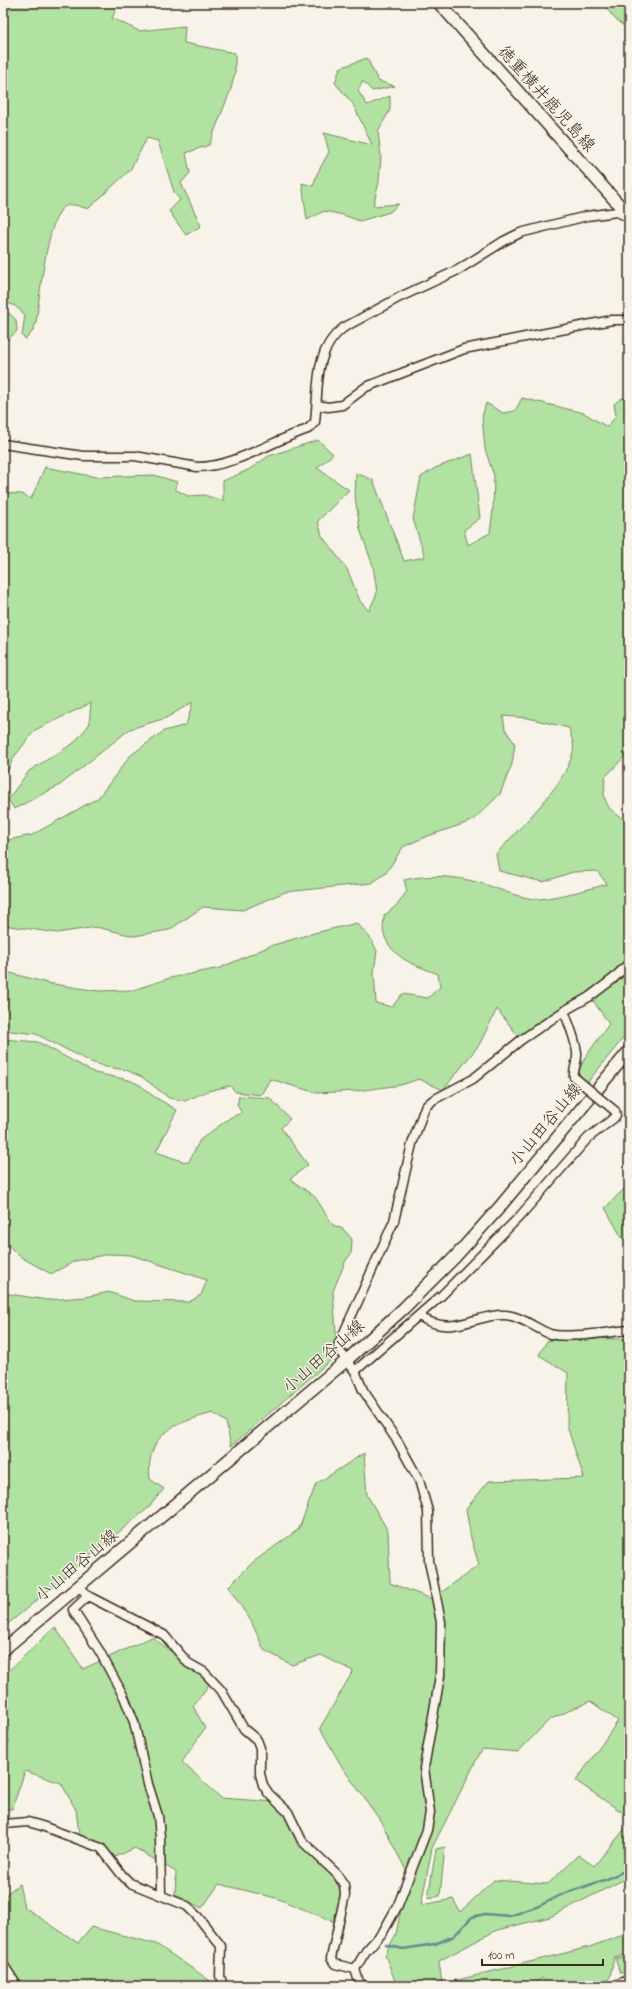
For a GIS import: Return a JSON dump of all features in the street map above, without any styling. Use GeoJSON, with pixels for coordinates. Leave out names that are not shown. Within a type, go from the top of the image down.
{"type":"FeatureCollection","features":[{"type":"Feature","properties":{"kind":"main road","name":"徳重横井鹿児島線"},"geometry":{"type":"LineString","coordinates":[[439,3],[629,217]]}},
{"type":"Feature","properties":{"kind":"main road","name":"小山田谷山線"},"geometry":{"type":"LineString","coordinates":[[3,1650],[347,1360],[404,1308],[455,1256],[503,1202],[629,1051]]}},
{"type":"Feature","properties":{"kind":"main road"},"geometry":{"type":"LineString","coordinates":[[616,1986],[629,1981]]}},
{"type":"Feature","properties":{"kind":"street"},"geometry":{"type":"LineString","coordinates":[[3,444],[83,456],[134,456],[197,467],[207,467],[223,463],[308,429],[316,422],[318,369],[330,342],[336,333],[343,328],[400,297],[458,270],[504,241],[520,233],[587,216],[617,212],[629,217]]}},
{"type":"Feature","properties":{"kind":"street"},"geometry":{"type":"LineString","coordinates":[[317,405],[328,407],[342,404],[366,387],[464,349],[612,320],[629,320]]}},
{"type":"Feature","properties":{"kind":"street"},"geometry":{"type":"LineString","coordinates":[[359,1985],[355,1969],[366,1951],[383,1932],[398,1905],[427,1830],[430,1812],[424,1768],[440,1676],[441,1622],[429,1561],[428,1512],[424,1495],[409,1461],[363,1390],[355,1371],[338,1346],[394,1221],[412,1144],[425,1107],[433,1100],[473,1079],[504,1052],[564,1011],[589,997],[613,979],[629,963]]}},
{"type":"Feature","properties":{"kind":"street"},"geometry":{"type":"LineString","coordinates":[[355,1371],[419,1316],[515,1221],[588,1138],[616,1115],[615,1111],[574,1077],[573,1071],[577,1062],[577,1053],[564,1011]]}},
{"type":"Feature","properties":{"kind":"street"},"geometry":{"type":"LineString","coordinates":[[419,1316],[431,1322],[451,1326],[504,1315],[517,1318],[551,1334],[563,1336],[629,1330]]}},
{"type":"Feature","properties":{"kind":"street"},"geometry":{"type":"LineString","coordinates":[[79,1586],[88,1596],[164,1635],[188,1663],[204,1672],[221,1690],[244,1729],[257,1740],[260,1748],[260,1774],[263,1785],[269,1794],[288,1812],[302,1841],[337,1874],[344,1885],[345,1895],[332,1958],[335,1964],[355,1969]]}},
{"type":"Feature","properties":{"kind":"street"},"geometry":{"type":"LineString","coordinates":[[88,1596],[73,1610],[100,1652],[124,1697],[134,1722],[148,1784],[158,1816],[160,1837],[161,1895]]}},
{"type":"Feature","properties":{"kind":"street"},"geometry":{"type":"LineString","coordinates":[[3,1824],[28,1822],[101,1848],[122,1876],[130,1883],[187,1906],[198,1917],[221,1946],[220,1976],[223,1986]]}},
{"type":"Feature","properties":{"kind":"street"},"geometry":{"type":"LineString","coordinates":[[3,1964],[17,1986]]}},
{"type":"Feature","properties":{"kind":"green space"},"geometry":{"type":"Polygon","coordinates":[[[3,3],[115,3],[115,12],[112,18],[139,31],[185,26],[184,43],[235,53],[235,72],[231,89],[209,145],[186,153],[190,173],[181,183],[201,226],[186,235],[169,211],[180,200],[174,192],[158,141],[147,138],[130,170],[88,209],[76,205],[70,205],[64,207],[58,214],[48,243],[36,323],[32,332],[26,339],[22,336],[25,315],[15,306],[3,301],[3,3]]]}},
{"type":"Feature","properties":{"kind":"green space"},"geometry":{"type":"Polygon","coordinates":[[[602,3],[629,3],[629,30],[616,20],[602,3]]]}},
{"type":"Feature","properties":{"kind":"green space"},"geometry":{"type":"Polygon","coordinates":[[[367,58],[378,81],[395,86],[372,91],[363,81],[358,91],[367,105],[390,96],[390,110],[378,131],[381,156],[379,182],[373,206],[399,204],[390,212],[360,221],[343,215],[324,211],[307,220],[302,183],[313,186],[317,174],[329,152],[324,133],[372,145],[353,104],[335,83],[340,68],[367,58]]]}},
{"type":"Feature","properties":{"kind":"green space"},"geometry":{"type":"Polygon","coordinates":[[[8,312],[16,320],[17,331],[3,344],[3,319],[8,312]]]}},
{"type":"Feature","properties":{"kind":"green space"},"geometry":{"type":"Polygon","coordinates":[[[522,398],[584,413],[607,427],[616,416],[614,404],[622,398],[629,400],[629,752],[605,777],[604,797],[609,808],[629,824],[629,1031],[587,1083],[577,1075],[586,1056],[609,1024],[588,993],[557,1010],[519,1037],[497,1009],[479,1045],[443,1090],[419,1079],[401,1085],[356,1091],[317,1093],[270,1079],[261,1095],[236,1092],[230,1086],[208,1091],[185,1101],[169,1098],[142,1077],[126,1070],[106,1067],[91,1062],[36,1034],[3,1030],[3,971],[47,983],[98,991],[133,990],[170,978],[220,968],[270,946],[314,933],[357,923],[371,939],[377,951],[374,972],[376,1003],[392,1007],[402,994],[428,998],[440,987],[438,974],[413,964],[399,956],[388,943],[384,935],[384,916],[398,904],[407,891],[404,880],[432,876],[461,879],[535,899],[560,896],[607,884],[597,871],[573,872],[543,882],[499,871],[496,854],[540,806],[561,779],[573,752],[573,743],[569,728],[528,718],[503,716],[505,729],[515,744],[512,764],[500,794],[472,821],[425,837],[403,847],[386,873],[372,883],[285,892],[243,910],[203,907],[169,930],[134,936],[96,927],[57,933],[3,925],[3,841],[32,835],[98,798],[131,755],[164,731],[186,725],[193,702],[166,718],[130,729],[60,785],[14,809],[8,799],[29,771],[74,743],[89,725],[91,703],[35,730],[14,757],[3,780],[3,493],[22,494],[31,499],[45,467],[96,477],[154,475],[177,482],[175,489],[188,496],[204,495],[223,501],[223,481],[248,470],[269,456],[318,440],[333,454],[317,468],[349,490],[318,521],[322,536],[347,569],[360,601],[369,611],[377,593],[373,566],[360,529],[355,496],[356,473],[373,480],[404,561],[425,557],[413,519],[421,477],[435,468],[472,454],[480,518],[464,530],[468,545],[490,533],[493,509],[494,476],[485,449],[482,417],[486,403],[503,413],[515,411],[522,398]]]}},
{"type":"Feature","properties":{"kind":"green space"},"geometry":{"type":"Polygon","coordinates":[[[3,1039],[38,1042],[95,1073],[129,1080],[140,1085],[153,1096],[177,1110],[156,1152],[188,1163],[200,1140],[231,1117],[242,1113],[237,1105],[239,1096],[270,1098],[290,1119],[281,1128],[308,1165],[290,1179],[315,1197],[333,1225],[343,1229],[352,1239],[351,1254],[346,1260],[333,1291],[339,1353],[231,1446],[226,1422],[213,1413],[186,1421],[165,1432],[152,1451],[150,1463],[150,1479],[164,1489],[147,1509],[3,1628],[3,1293],[47,1300],[85,1297],[109,1292],[134,1301],[189,1302],[201,1295],[207,1280],[131,1255],[109,1254],[75,1261],[51,1274],[19,1256],[3,1240],[3,1039]]]}},
{"type":"Feature","properties":{"kind":"green space"},"geometry":{"type":"Polygon","coordinates":[[[629,1184],[629,1241],[622,1238],[605,1208],[629,1184]]]}},
{"type":"Feature","properties":{"kind":"green space"},"geometry":{"type":"Polygon","coordinates":[[[567,1338],[629,1339],[629,1817],[576,1781],[618,1721],[590,1701],[549,1720],[518,1752],[482,1749],[432,1848],[421,1905],[453,1899],[460,1912],[494,1880],[548,1884],[578,1855],[594,1866],[629,1824],[629,1877],[550,1917],[497,1930],[439,1961],[442,1984],[432,1986],[397,1986],[385,1955],[396,1934],[408,1874],[380,1820],[342,1767],[320,1728],[353,1671],[321,1655],[292,1665],[264,1650],[251,1621],[228,1587],[252,1563],[299,1529],[316,1484],[364,1453],[367,1495],[388,1531],[390,1583],[432,1599],[479,1565],[471,1538],[466,1509],[489,1481],[584,1478],[567,1426],[568,1373],[539,1355],[547,1341],[567,1338]]]}},
{"type":"Feature","properties":{"kind":"green space"},"geometry":{"type":"Polygon","coordinates":[[[55,1627],[83,1669],[152,1637],[211,1682],[193,1706],[205,1728],[182,1762],[221,1798],[276,1802],[308,1844],[339,1873],[348,1897],[335,1922],[276,1898],[219,1884],[202,1908],[175,1895],[176,1872],[135,1848],[111,1859],[80,1841],[76,1810],[61,1783],[25,1771],[12,1809],[3,1809],[3,1676],[55,1627]]]}},
{"type":"Feature","properties":{"kind":"green space"},"geometry":{"type":"Polygon","coordinates":[[[445,1847],[440,1896],[428,1898],[436,1849],[445,1847]]]}},
{"type":"Feature","properties":{"kind":"green space"},"geometry":{"type":"Polygon","coordinates":[[[19,1884],[24,1907],[78,1943],[91,1927],[156,1944],[209,1980],[212,1986],[3,1986],[3,1897],[19,1884]]]}},
{"type":"Feature","properties":{"kind":"green space"},"geometry":{"type":"Polygon","coordinates":[[[629,1933],[629,1955],[614,1957],[610,1977],[602,1986],[548,1986],[542,1978],[531,1986],[443,1986],[442,1984],[589,1947],[629,1933]]]}},
{"type":"Feature","properties":{"kind":"green space"},"geometry":{"type":"Polygon","coordinates":[[[615,1958],[629,1958],[629,1972],[620,1973],[615,1958]]]}},
{"type":"Feature","properties":{"kind":"waterway"},"geometry":{"type":"LineString","coordinates":[[386,1945],[403,1949],[435,1944],[454,1936],[472,1917],[485,1914],[510,1916],[539,1906],[563,1894],[607,1879],[629,1869]]}}]}
